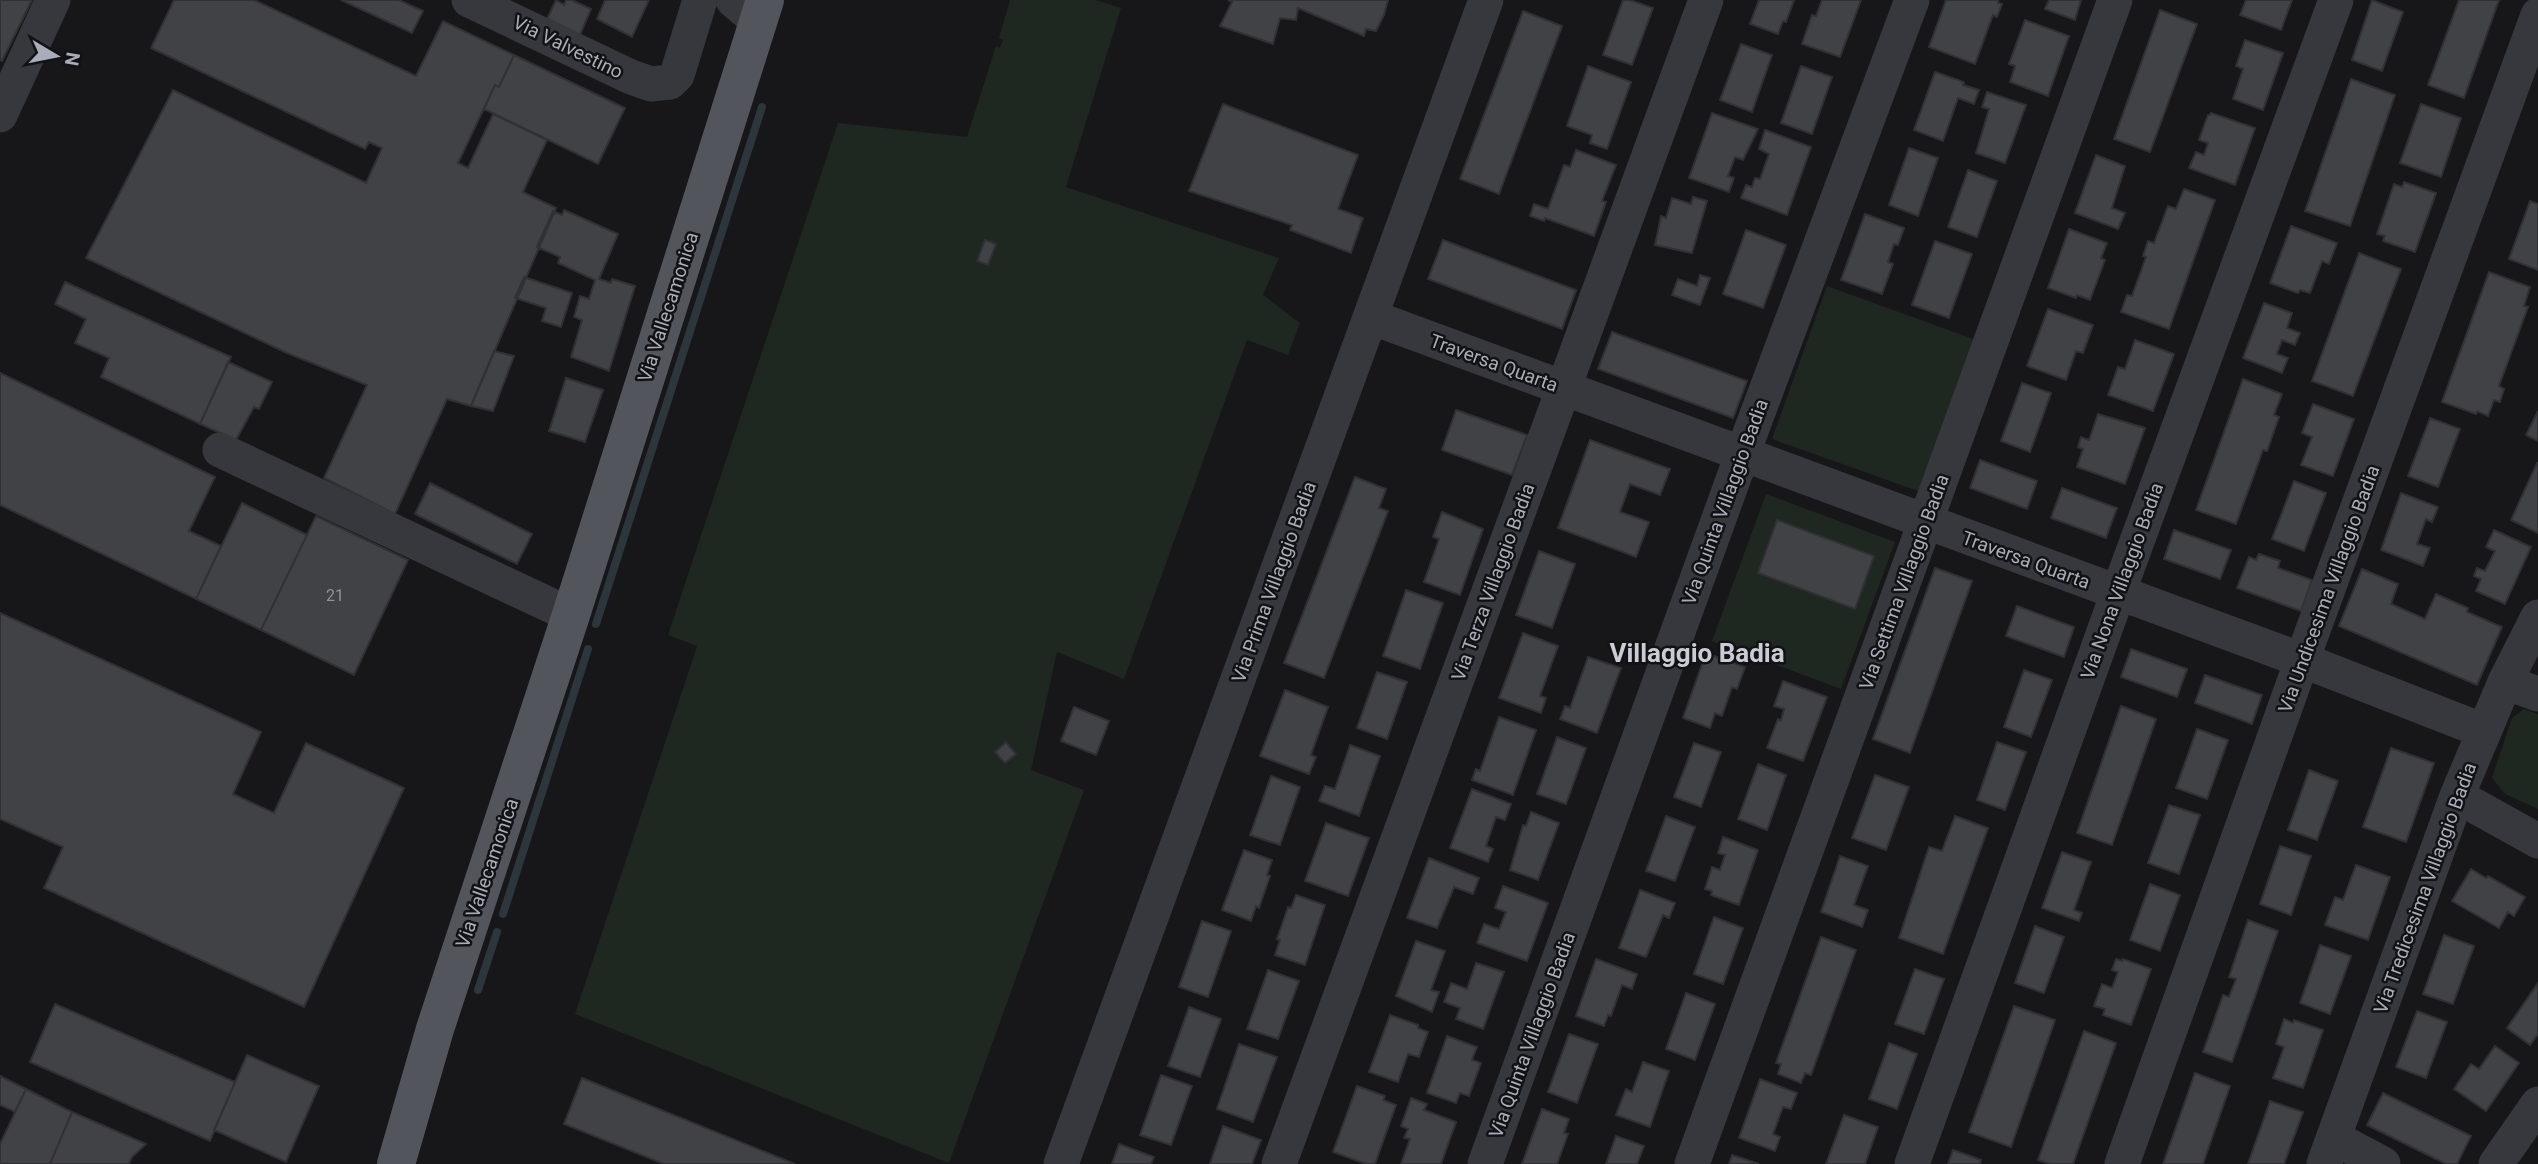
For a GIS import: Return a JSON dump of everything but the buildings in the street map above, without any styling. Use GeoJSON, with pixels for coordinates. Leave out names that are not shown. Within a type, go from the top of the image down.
{"type":"FeatureCollection","features":[{"type":"Feature","properties":{"kind":"main road","name":"Via Vallecamonica"},"geometry":{"type":"LineString","coordinates":[[398,1157],[455,965],[570,615],[752,7]]}},
{"type":"Feature","properties":{"kind":"street"},"geometry":{"type":"LineString","coordinates":[[0,115],[52,0]]}},
{"type":"Feature","properties":{"kind":"street","name":"Via Valvestino"},"geometry":{"type":"LineString","coordinates":[[469,0],[631,78],[651,83],[670,82],[677,75],[701,0]]}},
{"type":"Feature","properties":{"kind":"street","name":"Via Prima Villaggio Badia"},"geometry":{"type":"LineString","coordinates":[[1062,1164],[1486,0]]}},
{"type":"Feature","properties":{"kind":"street","name":"Via Terza Villaggio Badia"},"geometry":{"type":"LineString","coordinates":[[1279,1164],[1706,0]]}},
{"type":"Feature","properties":{"kind":"street","name":"Via Quinta Villaggio Badia"},"geometry":{"type":"LineString","coordinates":[[1485,1164],[1742,455],[1912,0]]}},
{"type":"Feature","properties":{"kind":"street","name":"Via Settima Villaggio Badia"},"geometry":{"type":"LineString","coordinates":[[1692,1164],[2115,0]]}},
{"type":"Feature","properties":{"kind":"street","name":"Via Nona Villaggio Badia"},"geometry":{"type":"LineString","coordinates":[[1912,1164],[2336,0]]}},
{"type":"Feature","properties":{"kind":"street","name":"Via Undicesima Villaggio Badia"},"geometry":{"type":"LineString","coordinates":[[2122,1164],[2302,660],[2538,15]]}},
{"type":"Feature","properties":{"kind":"street","name":"Traversa Quarta"},"geometry":{"type":"LineString","coordinates":[[1371,317],[2302,660],[2484,731]]}},
{"type":"Feature","properties":{"kind":"street"},"geometry":{"type":"LineString","coordinates":[[220,450],[570,615]]}},
{"type":"Feature","properties":{"kind":"street","name":"Via Tredicesima Villaggio Badia"},"geometry":{"type":"LineString","coordinates":[[2329,1151],[2457,796],[2505,682],[2538,617]]}},
{"type":"Feature","properties":{"kind":"street"},"geometry":{"type":"LineString","coordinates":[[2505,682],[2538,694]]}},
{"type":"Feature","properties":{"kind":"street"},"geometry":{"type":"LineString","coordinates":[[2457,796],[2538,841]]}},
{"type":"Feature","properties":{"kind":"street"},"geometry":{"type":"LineString","coordinates":[[2497,1164],[2538,1104]]}},
{"type":"Feature","properties":{"kind":"street"},"geometry":{"type":"LineString","coordinates":[[2329,1151],[2383,1164]]}},
{"type":"Feature","properties":{"kind":"shaded area"},"geometry":{"type":"Polygon","coordinates":[[[1010,0],[1096,0],[1121,8],[1066,187],[1279,258],[1263,295],[1300,323],[1288,355],[1247,340],[1124,679],[1057,652],[1031,770],[1084,790],[949,1163],[575,1014],[697,646],[668,635],[838,123],[967,137],[996,46],[1000,48],[1003,40],[999,38],[1010,0]]]}},
{"type":"Feature","properties":{"kind":"shaded area"},"geometry":{"type":"Polygon","coordinates":[[[1827,286],[1976,340],[1921,492],[1772,439],[1827,286]]]}},
{"type":"Feature","properties":{"kind":"shaded area"},"geometry":{"type":"Polygon","coordinates":[[[1766,494],[1895,542],[1841,689],[1712,641],[1766,494]]]}},
{"type":"Feature","properties":{"kind":"shaded area"},"geometry":{"type":"Polygon","coordinates":[[[2524,709],[2538,714],[2538,809],[2505,794],[2492,778],[2512,718],[2524,709]]]}},
{"type":"Feature","properties":{"kind":"waterway"},"geometry":{"type":"LineString","coordinates":[[596,624],[762,107]]}},
{"type":"Feature","properties":{"kind":"waterway"},"geometry":{"type":"LineString","coordinates":[[503,914],[588,649]]}},
{"type":"Feature","properties":{"kind":"waterway"},"geometry":{"type":"LineString","coordinates":[[478,990],[497,932]]}},
{"type":"Feature","properties":{"kind":"district","name":"Villaggio Badia"},"geometry":{"type":"Point","coordinates":[1697,653]}}]}
